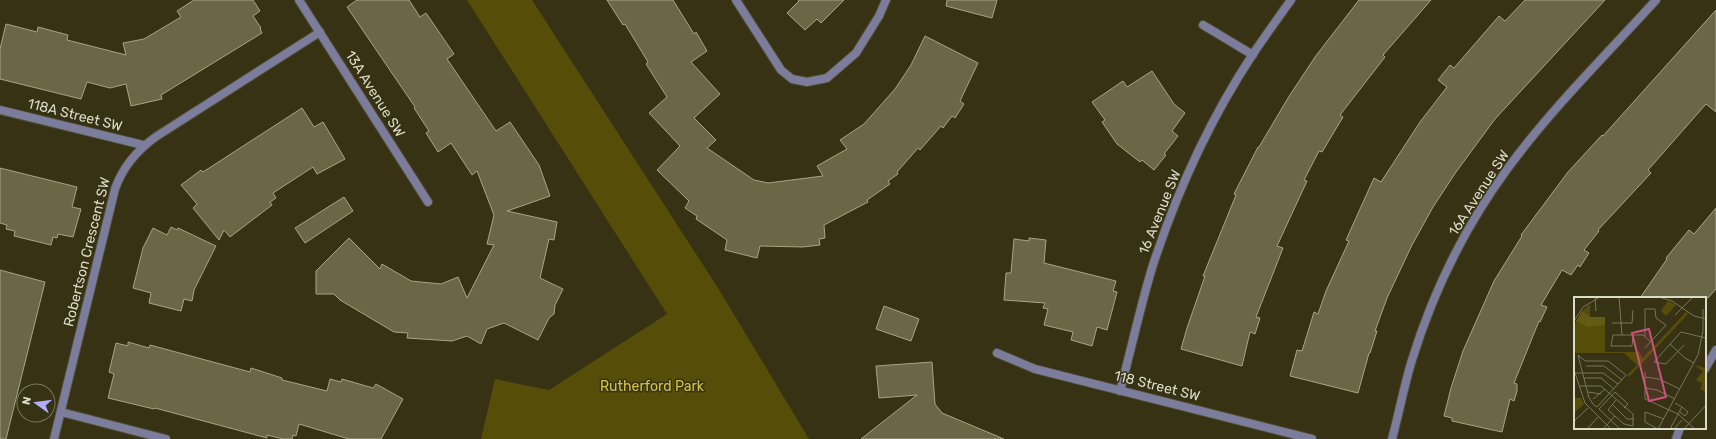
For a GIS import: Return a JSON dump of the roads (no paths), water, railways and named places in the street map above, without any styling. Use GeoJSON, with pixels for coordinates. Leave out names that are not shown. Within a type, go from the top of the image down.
{"type":"FeatureCollection","features":[{"type":"Feature","properties":{"kind":"street","name":"13A Avenue SW"},"geometry":{"type":"LineString","coordinates":[[299,0],[428,202]]}},
{"type":"Feature","properties":{"kind":"street"},"geometry":{"type":"LineString","coordinates":[[736,0],[781,70],[792,79],[807,82],[827,78],[856,53],[868,36],[886,0]]}},
{"type":"Feature","properties":{"kind":"street","name":"16 Avenue SW"},"geometry":{"type":"LineString","coordinates":[[1120,391],[1144,296],[1173,211],[1210,130],[1226,100],[1253,55],[1291,0]]}},
{"type":"Feature","properties":{"kind":"street","name":"16A Avenue SW"},"geometry":{"type":"LineString","coordinates":[[1392,439],[1412,360],[1425,323],[1439,288],[1471,226],[1508,169],[1530,140],[1562,102],[1656,0]]}},
{"type":"Feature","properties":{"kind":"street"},"geometry":{"type":"LineString","coordinates":[[1203,25],[1253,55]]}},
{"type":"Feature","properties":{"kind":"street","name":"Robertson Crescent SW"},"geometry":{"type":"LineString","coordinates":[[54,439],[115,189],[120,175],[127,163],[143,145],[320,32]]}},
{"type":"Feature","properties":{"kind":"street","name":"118A Street SW"},"geometry":{"type":"LineString","coordinates":[[0,110],[143,145]]}},
{"type":"Feature","properties":{"kind":"street"},"geometry":{"type":"LineString","coordinates":[[1706,367],[1716,350]]}},
{"type":"Feature","properties":{"kind":"street","name":"118 Street SW"},"geometry":{"type":"LineString","coordinates":[[997,353],[1035,369],[1312,439]]}},
{"type":"Feature","properties":{"kind":"street"},"geometry":{"type":"LineString","coordinates":[[61,412],[166,439]]}},
{"type":"Feature","properties":{"kind":"street"},"geometry":{"type":"LineString","coordinates":[[1676,439],[1680,429]]}},
{"type":"Feature","properties":{"kind":"park label","name":"Rutherford Park"},"geometry":{"type":"Point","coordinates":[652,386]}}]}
